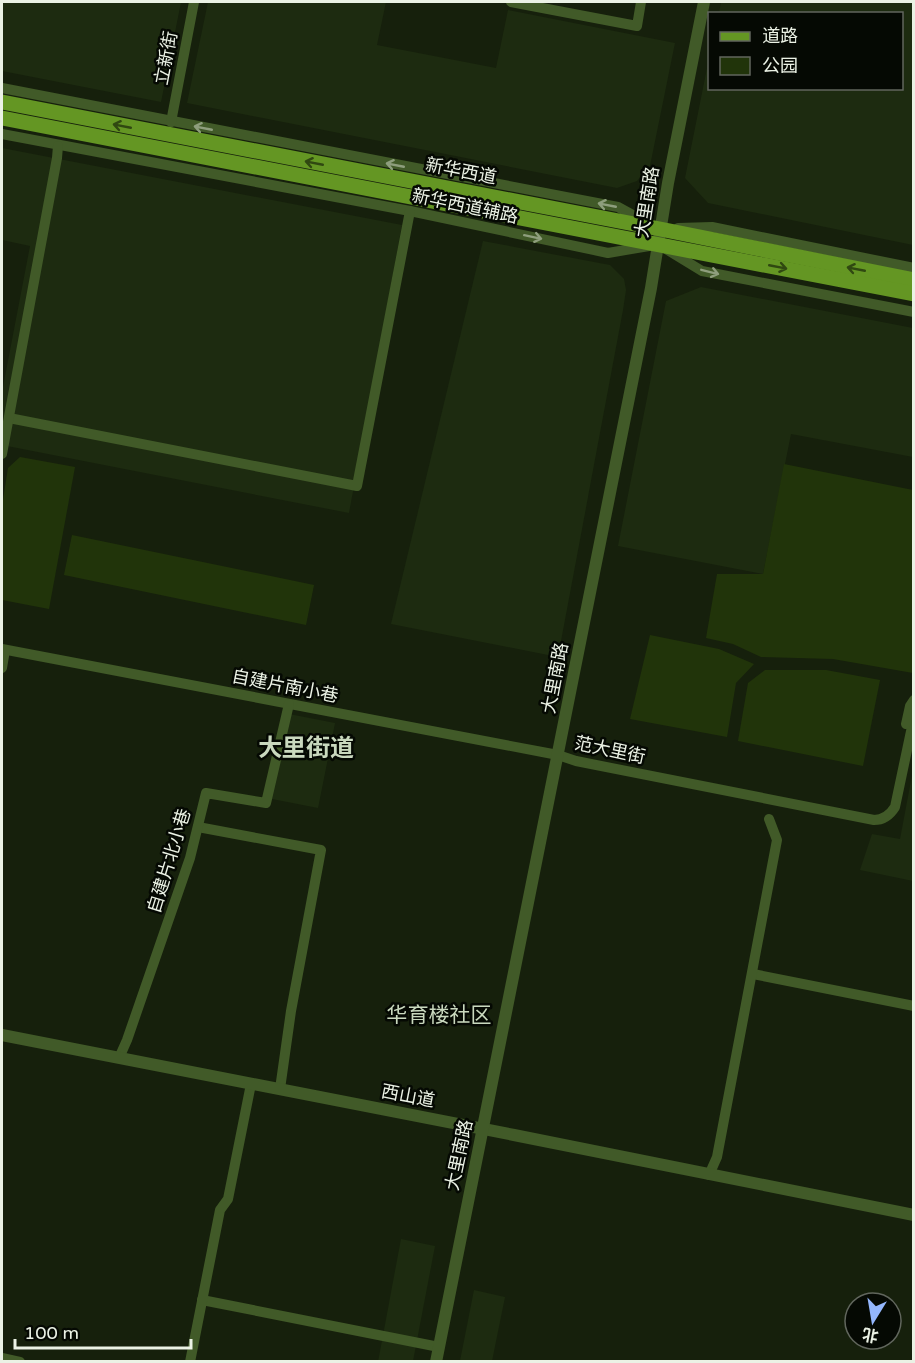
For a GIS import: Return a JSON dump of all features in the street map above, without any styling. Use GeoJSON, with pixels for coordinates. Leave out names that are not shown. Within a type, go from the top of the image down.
{"type":"FeatureCollection","features":[{"type":"Feature","properties":{"kind":"main road","name":"新华西道"},"geometry":{"type":"LineString","coordinates":[[2,102],[659,237],[914,294]]}},
{"type":"Feature","properties":{"kind":"main road","name":"新华西道"},"geometry":{"type":"LineString","coordinates":[[2,118],[659,237],[914,280]]}},
{"type":"Feature","properties":{"kind":"street","name":"立新街"},"geometry":{"type":"LineString","coordinates":[[171,122],[194,2]]}},
{"type":"Feature","properties":{"kind":"street"},"geometry":{"type":"LineString","coordinates":[[514,2],[637,26],[641,2]]}},
{"type":"Feature","properties":{"kind":"street","name":"大里南路"},"geometry":{"type":"LineString","coordinates":[[436,1362],[558,755],[704,2]]}},
{"type":"Feature","properties":{"kind":"street","name":"新华西道辅路"},"geometry":{"type":"LineString","coordinates":[[2,88],[618,207],[702,271],[914,312]]}},
{"type":"Feature","properties":{"kind":"street","name":"新华西道辅路"},"geometry":{"type":"LineString","coordinates":[[2,134],[410,211],[608,253],[659,237],[712,227],[914,268]]}},
{"type":"Feature","properties":{"kind":"street"},"geometry":{"type":"LineString","coordinates":[[2,448],[58,146]]}},
{"type":"Feature","properties":{"kind":"street"},"geometry":{"type":"LineString","coordinates":[[9,418],[357,486],[410,211]]}},
{"type":"Feature","properties":{"kind":"street"},"geometry":{"type":"LineString","coordinates":[[2,668],[3,649]]}},
{"type":"Feature","properties":{"kind":"street","name":"自建片南小巷"},"geometry":{"type":"LineString","coordinates":[[3,649],[558,755]]}},
{"type":"Feature","properties":{"kind":"street","name":"范大里街"},"geometry":{"type":"LineString","coordinates":[[558,755],[577,754],[724,785],[878,813],[887,808],[892,801],[910,706],[914,700]]}},
{"type":"Feature","properties":{"kind":"street","name":"自建片北小巷"},"geometry":{"type":"LineString","coordinates":[[118,1058],[127,1040],[190,858],[206,793],[266,803],[289,704]]}},
{"type":"Feature","properties":{"kind":"street","name":"范大里街"},"geometry":{"type":"LineString","coordinates":[[558,755],[576,761],[881,820],[890,815],[895,807],[914,717]]}},
{"type":"Feature","properties":{"kind":"street"},"geometry":{"type":"LineString","coordinates":[[709,1175],[717,1157],[777,840],[769,819]]}},
{"type":"Feature","properties":{"kind":"street"},"geometry":{"type":"LineString","coordinates":[[198,827],[321,850],[291,1011],[280,1089]]}},
{"type":"Feature","properties":{"kind":"street"},"geometry":{"type":"LineString","coordinates":[[753,974],[914,1006]]}},
{"type":"Feature","properties":{"kind":"street","name":"西山道"},"geometry":{"type":"LineString","coordinates":[[2,1035],[483,1128],[914,1215]]}},
{"type":"Feature","properties":{"kind":"street"},"geometry":{"type":"LineString","coordinates":[[190,1362],[220,1210],[228,1199],[251,1084]]}},
{"type":"Feature","properties":{"kind":"street"},"geometry":{"type":"LineString","coordinates":[[202,1300],[439,1347]]}},
{"type":"Feature","properties":{"kind":"street"},"geometry":{"type":"LineString","coordinates":[[2,1358],[20,1362]]}},
{"type":"Feature","properties":{"kind":"shaded area"},"geometry":{"type":"Polygon","coordinates":[[[2,2],[181,2],[161,102],[2,71],[2,2]]]}},
{"type":"Feature","properties":{"kind":"shaded area"},"geometry":{"type":"Polygon","coordinates":[[[208,2],[386,2],[377,45],[496,68],[508,10],[675,43],[650,166],[637,181],[617,188],[187,103],[208,2]]]}},
{"type":"Feature","properties":{"kind":"shaded area"},"geometry":{"type":"Polygon","coordinates":[[[721,2],[913,2],[913,245],[708,203],[685,178],[708,63],[708,90],[903,90],[903,12],[719,12],[721,2]]]}},
{"type":"Feature","properties":{"kind":"shaded area"},"geometry":{"type":"Polygon","coordinates":[[[2,148],[402,225],[349,513],[2,445],[2,392],[30,246],[2,240],[2,148]]]}},
{"type":"Feature","properties":{"kind":"shaded area"},"geometry":{"type":"Polygon","coordinates":[[[483,241],[610,265],[624,279],[626,290],[558,657],[391,624],[483,241]]]}},
{"type":"Feature","properties":{"kind":"shaded area"},"geometry":{"type":"Polygon","coordinates":[[[701,287],[913,328],[913,457],[791,434],[763,574],[618,546],[666,301],[701,287]]]}},
{"type":"Feature","properties":{"kind":"shaded area"},"geometry":{"type":"Polygon","coordinates":[[[284,713],[335,723],[318,808],[267,798],[284,713]]]}},
{"type":"Feature","properties":{"kind":"shaded area"},"geometry":{"type":"Polygon","coordinates":[[[913,770],[913,881],[860,870],[872,834],[900,839],[913,770]]]}},
{"type":"Feature","properties":{"kind":"shaded area"},"geometry":{"type":"Polygon","coordinates":[[[401,1239],[435,1246],[413,1361],[378,1362],[401,1239]]]}},
{"type":"Feature","properties":{"kind":"shaded area"},"geometry":{"type":"Polygon","coordinates":[[[474,1290],[505,1297],[492,1361],[460,1361],[474,1290]]]}},
{"type":"Feature","properties":{"kind":"green space"},"geometry":{"type":"Polygon","coordinates":[[[20,457],[75,467],[49,609],[2,600],[2,506],[8,468],[20,457]]]}},
{"type":"Feature","properties":{"kind":"green space"},"geometry":{"type":"Polygon","coordinates":[[[784,464],[913,490],[913,673],[833,659],[761,657],[733,644],[706,638],[717,574],[763,574],[784,464]]]}},
{"type":"Feature","properties":{"kind":"green space"},"geometry":{"type":"Polygon","coordinates":[[[72,535],[314,585],[306,625],[64,575],[72,535]]]}},
{"type":"Feature","properties":{"kind":"green space"},"geometry":{"type":"Polygon","coordinates":[[[650,635],[719,649],[754,664],[736,683],[727,737],[630,719],[650,635]]]}},
{"type":"Feature","properties":{"kind":"green space"},"geometry":{"type":"Polygon","coordinates":[[[765,670],[826,670],[880,680],[863,766],[738,741],[748,683],[765,670]]]}},
{"type":"Feature","properties":{"kind":"district","name":"大里街道"},"geometry":{"type":"Point","coordinates":[306,748]}},
{"type":"Feature","properties":{"kind":"district","name":"华育楼社区"},"geometry":{"type":"Point","coordinates":[439,1015]}}]}
